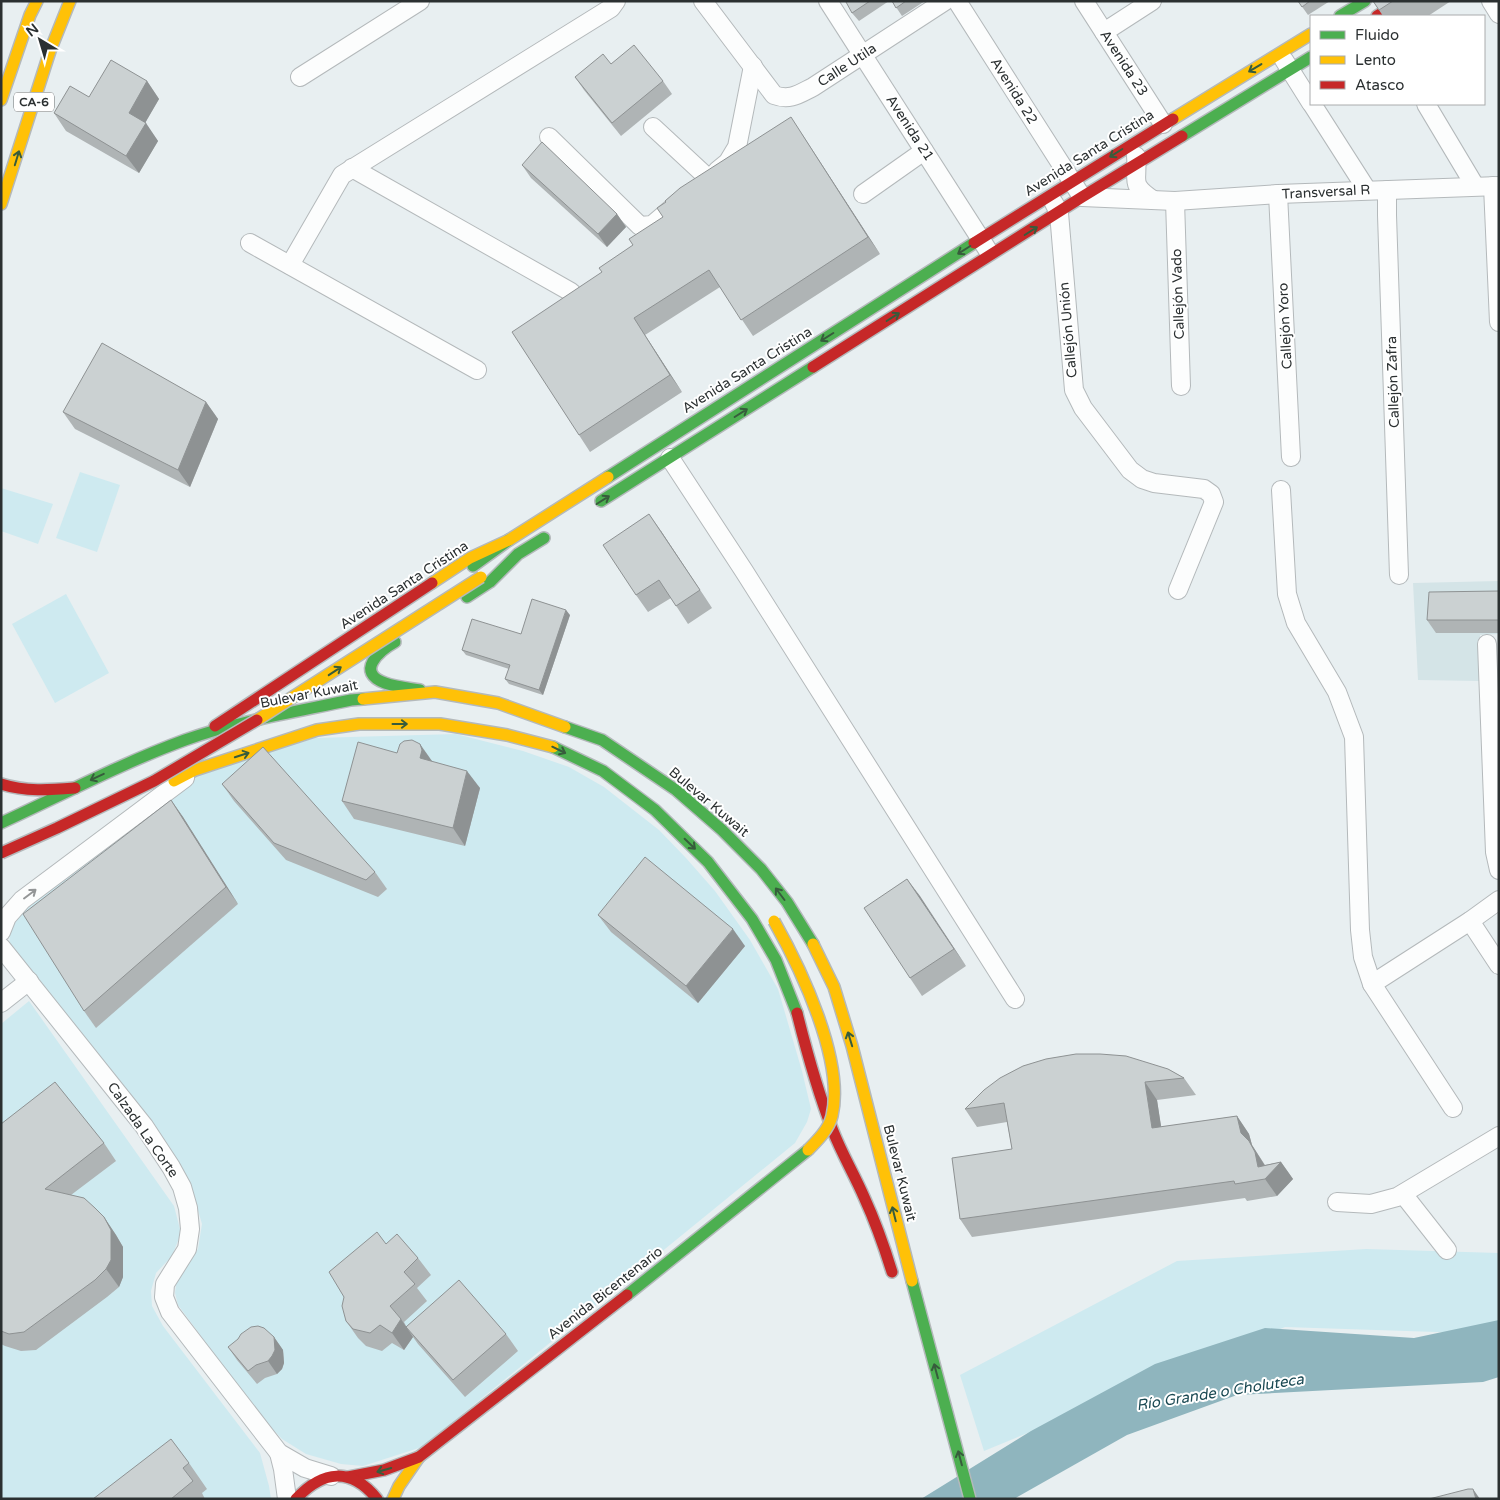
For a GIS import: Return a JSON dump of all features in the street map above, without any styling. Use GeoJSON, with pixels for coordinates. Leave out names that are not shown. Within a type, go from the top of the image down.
{"type":"FeatureCollection","features":[{"type":"Feature","properties":{"kind":"main road","name":"CA-6"},"geometry":{"type":"LineString","coordinates":[[1,100],[30,15],[38,1]]}},
{"type":"Feature","properties":{"kind":"main road","name":"CA-6"},"geometry":{"type":"LineString","coordinates":[[1,204],[11,178],[45,66],[63,15],[70,1]]}},
{"type":"Feature","properties":{"kind":"main road"},"geometry":{"type":"LineString","coordinates":[[1342,15],[1365,1]]}},
{"type":"Feature","properties":{"kind":"main road"},"geometry":{"type":"LineString","coordinates":[[1378,15],[1402,1]]}},
{"type":"Feature","properties":{"kind":"main road","name":"Avenida Santa Cristina"},"geometry":{"type":"LineString","coordinates":[[201,734],[236,713],[470,558],[509,540],[1072,181],[1310,35]]}},
{"type":"Feature","properties":{"kind":"main road"},"geometry":{"type":"LineString","coordinates":[[595,505],[1060,213],[1082,197],[1310,58]]}},
{"type":"Feature","properties":{"kind":"main road"},"geometry":{"type":"LineString","coordinates":[[1,853],[154,781],[211,748],[554,531]]}},
{"type":"Feature","properties":{"kind":"main road"},"geometry":{"type":"LineString","coordinates":[[165,760],[215,732],[473,566],[509,540]]}},
{"type":"Feature","properties":{"kind":"main road"},"geometry":{"type":"LineString","coordinates":[[435,692],[388,684],[375,678],[371,670],[372,660],[386,648],[490,582],[518,554]]}},
{"type":"Feature","properties":{"kind":"main road","name":"Bulevar Kuwait"},"geometry":{"type":"LineString","coordinates":[[1,823],[142,758],[201,734],[241,723],[351,700],[435,692],[498,703],[602,740],[676,790],[722,830],[761,868],[787,902],[815,948],[834,988],[870,1115],[904,1254],[970,1499]]}},
{"type":"Feature","properties":{"kind":"main road"},"geometry":{"type":"LineString","coordinates":[[1,864],[195,770],[317,730],[358,724],[440,724],[507,735],[551,746],[603,771],[655,810],[708,862],[742,888]]}},
{"type":"Feature","properties":{"kind":"main road"},"geometry":{"type":"LineString","coordinates":[[1,784],[28,790],[75,788]]}},
{"type":"Feature","properties":{"kind":"main road"},"geometry":{"type":"LineString","coordinates":[[722,830],[742,865]]}},
{"type":"Feature","properties":{"kind":"main road"},"geometry":{"type":"LineString","coordinates":[[708,862],[752,919],[776,960],[796,1007],[815,1079],[832,1129],[878,1228],[896,1287]]}},
{"type":"Feature","properties":{"kind":"main road","name":"Avenida Bicentenario"},"geometry":{"type":"LineString","coordinates":[[296,1499],[304,1488],[316,1480],[384,1470],[418,1457],[808,1150],[826,1129],[832,1116],[834,1102],[832,1070],[813,1002],[788,946],[766,909]]}},
{"type":"Feature","properties":{"kind":"main road"},"geometry":{"type":"LineString","coordinates":[[815,1079],[828,1086],[847,1081],[856,1064]]}},
{"type":"Feature","properties":{"kind":"main road"},"geometry":{"type":"LineString","coordinates":[[859,1108],[870,1115]]}},
{"type":"Feature","properties":{"kind":"main road"},"geometry":{"type":"LineString","coordinates":[[832,1129],[836,1117],[846,1109]]}},
{"type":"Feature","properties":{"kind":"main road","name":"Avenida Bicentenario"},"geometry":{"type":"LineString","coordinates":[[393,1499],[418,1457]]}},
{"type":"Feature","properties":{"kind":"main road"},"geometry":{"type":"LineString","coordinates":[[340,1476],[361,1482],[377,1499]]}},
{"type":"Feature","properties":{"kind":"street"},"geometry":{"type":"LineString","coordinates":[[300,77],[420,1]]}},
{"type":"Feature","properties":{"kind":"street"},"geometry":{"type":"LineString","coordinates":[[290,265],[342,175],[611,8],[616,1]]}},
{"type":"Feature","properties":{"kind":"street","name":"Calle Utila"},"geometry":{"type":"LineString","coordinates":[[703,1],[774,95],[782,98],[793,97],[813,87],[945,1]]}},
{"type":"Feature","properties":{"kind":"street","name":"Avenida 21"},"geometry":{"type":"LineString","coordinates":[[828,1],[991,256]]}},
{"type":"Feature","properties":{"kind":"street","name":"Avenida 22"},"geometry":{"type":"LineString","coordinates":[[957,1],[1072,181]]}},
{"type":"Feature","properties":{"kind":"street","name":"Avenida 23"},"geometry":{"type":"LineString","coordinates":[[1084,1],[1163,124]]}},
{"type":"Feature","properties":{"kind":"street"},"geometry":{"type":"LineString","coordinates":[[1104,32],[1152,1]]}},
{"type":"Feature","properties":{"kind":"street"},"geometry":{"type":"LineString","coordinates":[[1365,1],[1375,15]]}},
{"type":"Feature","properties":{"kind":"street"},"geometry":{"type":"LineString","coordinates":[[1491,1],[1499,14]]}},
{"type":"Feature","properties":{"kind":"street"},"geometry":{"type":"LineString","coordinates":[[1279,53],[1310,101]]}},
{"type":"Feature","properties":{"kind":"street"},"geometry":{"type":"LineString","coordinates":[[549,137],[640,226],[652,225],[728,162],[737,146],[753,66]]}},
{"type":"Feature","properties":{"kind":"street"},"geometry":{"type":"LineString","coordinates":[[1312,105],[1367,190]]}},
{"type":"Feature","properties":{"kind":"street"},"geometry":{"type":"LineString","coordinates":[[1427,105],[1475,186]]}},
{"type":"Feature","properties":{"kind":"street"},"geometry":{"type":"LineString","coordinates":[[652,127],[708,178]]}},
{"type":"Feature","properties":{"kind":"street"},"geometry":{"type":"LineString","coordinates":[[1135,142],[1136,184],[1139,190],[1153,200]]}},
{"type":"Feature","properties":{"kind":"street"},"geometry":{"type":"LineString","coordinates":[[863,194],[924,151]]}},
{"type":"Feature","properties":{"kind":"street"},"geometry":{"type":"LineString","coordinates":[[352,168],[571,292]]}},
{"type":"Feature","properties":{"kind":"street"},"geometry":{"type":"LineString","coordinates":[[1072,181],[1082,197]]}},
{"type":"Feature","properties":{"kind":"street"},"geometry":{"type":"LineString","coordinates":[[1496,186],[1499,322]]}},
{"type":"Feature","properties":{"kind":"street","name":"Transversal R"},"geometry":{"type":"LineString","coordinates":[[1082,197],[1175,201],[1278,194],[1496,186]]}},
{"type":"Feature","properties":{"kind":"street","name":"Callejón Zafra"},"geometry":{"type":"LineString","coordinates":[[1387,190],[1399,575]]}},
{"type":"Feature","properties":{"kind":"street","name":"Callejón Yoro"},"geometry":{"type":"LineString","coordinates":[[1278,194],[1291,457]]}},
{"type":"Feature","properties":{"kind":"street","name":"Callejón Unión"},"geometry":{"type":"LineString","coordinates":[[1050,195],[1060,213],[1074,390],[1083,408],[1130,470],[1142,479],[1154,483],[1204,489],[1211,494],[1214,502],[1178,590]]}},
{"type":"Feature","properties":{"kind":"street","name":"Callejón Vado"},"geometry":{"type":"LineString","coordinates":[[1175,201],[1181,386]]}},
{"type":"Feature","properties":{"kind":"street"},"geometry":{"type":"LineString","coordinates":[[250,242],[477,370]]}},
{"type":"Feature","properties":{"kind":"street"},"geometry":{"type":"LineString","coordinates":[[670,458],[744,571],[1015,999]]}},
{"type":"Feature","properties":{"kind":"street"},"geometry":{"type":"LineString","coordinates":[[1281,490],[1287,594],[1296,623],[1337,692],[1354,737],[1360,930],[1363,957],[1372,984],[1453,1108]]}},
{"type":"Feature","properties":{"kind":"street"},"geometry":{"type":"LineString","coordinates":[[1487,644],[1495,852],[1499,870]]}},
{"type":"Feature","properties":{"kind":"street"},"geometry":{"type":"LineString","coordinates":[[1,932],[6,918],[22,900],[195,770]]}},
{"type":"Feature","properties":{"kind":"street"},"geometry":{"type":"LineString","coordinates":[[1372,984],[1470,921],[1499,900]]}},
{"type":"Feature","properties":{"kind":"street"},"geometry":{"type":"LineString","coordinates":[[1470,921],[1499,965]]}},
{"type":"Feature","properties":{"kind":"street","name":"Calzada La Corte"},"geometry":{"type":"LineString","coordinates":[[1,947],[144,1126],[182,1187],[188,1208],[190,1229],[187,1249],[165,1284],[164,1297],[170,1312],[279,1453],[305,1468],[340,1476]]}},
{"type":"Feature","properties":{"kind":"street"},"geometry":{"type":"LineString","coordinates":[[1,1004],[29,981]]}},
{"type":"Feature","properties":{"kind":"street"},"geometry":{"type":"LineString","coordinates":[[1337,1202],[1371,1204],[1397,1197],[1498,1139]]}},
{"type":"Feature","properties":{"kind":"street"},"geometry":{"type":"LineString","coordinates":[[1403,1194],[1447,1250]]}},
{"type":"Feature","properties":{"kind":"street","name":"Calzada La Corte"},"geometry":{"type":"LineString","coordinates":[[279,1453],[287,1499]]}},
{"type":"Feature","properties":{"kind":"shaded area"},"geometry":{"type":"Polygon","coordinates":[[[80,472],[120,485],[97,552],[56,538],[80,472]]]}},
{"type":"Feature","properties":{"kind":"shaded area"},"geometry":{"type":"Polygon","coordinates":[[[1,488],[53,504],[38,544],[1,531],[1,488]]]}},
{"type":"Feature","properties":{"kind":"shaded area"},"geometry":{"type":"Polygon","coordinates":[[[1499,581],[1499,634],[1480,635],[1479,681],[1418,680],[1413,583],[1499,581]]]}},
{"type":"Feature","properties":{"kind":"shaded area"},"geometry":{"type":"Polygon","coordinates":[[[66,594],[109,673],[55,703],[12,624],[66,594]]]}},
{"type":"Feature","properties":{"kind":"shaded area"},"geometry":{"type":"Polygon","coordinates":[[[456,734],[523,751],[569,767],[604,787],[659,830],[686,858],[715,891],[750,940],[778,989],[811,1109],[807,1122],[795,1143],[422,1447],[363,1466],[341,1464],[306,1454],[282,1439],[261,1417],[178,1305],[175,1293],[177,1278],[198,1249],[202,1224],[192,1190],[157,1130],[10,949],[9,928],[16,912],[197,774],[315,738],[456,734]]]}},
{"type":"Feature","properties":{"kind":"shaded area"},"geometry":{"type":"Polygon","coordinates":[[[29,1001],[174,1206],[181,1233],[172,1256],[156,1273],[151,1291],[152,1306],[163,1326],[260,1453],[271,1499],[1,1499],[1,1024],[29,1001]]]}},
{"type":"Feature","properties":{"kind":"shaded area"},"geometry":{"type":"Polygon","coordinates":[[[1366,1249],[1499,1253],[1499,1326],[1467,1333],[1285,1327],[984,1451],[960,1375],[1177,1261],[1366,1249]]]}},
{"type":"Feature","properties":{"kind":"water","name":"Río Grande o Choluteca"},"geometry":{"type":"Polygon","coordinates":[[[1499,1320],[1499,1377],[1483,1382],[1237,1395],[1127,1435],[1014,1499],[921,1499],[1031,1431],[1155,1364],[1265,1328],[1414,1338],[1499,1320]]]}},
{"type":"Feature","properties":{"kind":"building"},"geometry":{"type":"Polygon","coordinates":[[[847,1],[870,1],[852,13],[847,1]]]}},
{"type":"Feature","properties":{"kind":"building"},"geometry":{"type":"Polygon","coordinates":[[[892,1],[906,1],[896,8],[892,1]]]}},
{"type":"Feature","properties":{"kind":"building"},"geometry":{"type":"Polygon","coordinates":[[[1298,1],[1310,1],[1302,7],[1298,1]]]}},
{"type":"Feature","properties":{"kind":"building"},"geometry":{"type":"Polygon","coordinates":[[[1373,1],[1393,1],[1379,10],[1373,1]]]}},
{"type":"Feature","properties":{"kind":"building"},"geometry":{"type":"Polygon","coordinates":[[[634,45],[663,81],[612,123],[575,77],[603,54],[611,64],[634,45]]]}},
{"type":"Feature","properties":{"kind":"building"},"geometry":{"type":"Polygon","coordinates":[[[111,60],[147,81],[129,113],[146,123],[126,156],[54,113],[70,86],[89,97],[111,60]]]}},
{"type":"Feature","properties":{"kind":"building"},"geometry":{"type":"Polygon","coordinates":[[[791,117],[868,237],[741,320],[709,270],[634,318],[670,375],[579,435],[512,332],[602,272],[599,268],[633,245],[629,239],[663,217],[657,208],[680,188],[791,117]]]}},
{"type":"Feature","properties":{"kind":"building"},"geometry":{"type":"Polygon","coordinates":[[[542,142],[617,214],[598,234],[522,165],[542,142]]]}},
{"type":"Feature","properties":{"kind":"building"},"geometry":{"type":"Polygon","coordinates":[[[102,343],[206,402],[178,470],[63,412],[102,343]]]}},
{"type":"Feature","properties":{"kind":"building"},"geometry":{"type":"Polygon","coordinates":[[[649,514],[700,590],[676,606],[659,580],[636,595],[603,545],[649,514]]]}},
{"type":"Feature","properties":{"kind":"building"},"geometry":{"type":"Polygon","coordinates":[[[1499,591],[1499,620],[1427,620],[1429,592],[1499,591]]]}},
{"type":"Feature","properties":{"kind":"building"},"geometry":{"type":"Polygon","coordinates":[[[532,599],[566,610],[539,690],[505,679],[510,665],[462,650],[472,619],[521,634],[532,599]]]}},
{"type":"Feature","properties":{"kind":"building"},"geometry":{"type":"Polygon","coordinates":[[[412,740],[420,744],[422,750],[420,758],[467,771],[453,828],[342,801],[358,742],[397,753],[400,744],[404,741],[412,740]]]}},
{"type":"Feature","properties":{"kind":"building"},"geometry":{"type":"Polygon","coordinates":[[[263,747],[375,872],[366,880],[274,843],[222,784],[263,747]]]}},
{"type":"Feature","properties":{"kind":"building"},"geometry":{"type":"Polygon","coordinates":[[[171,800],[226,887],[84,1011],[23,914],[171,800]]]}},
{"type":"Feature","properties":{"kind":"building"},"geometry":{"type":"Polygon","coordinates":[[[645,857],[733,929],[686,986],[598,915],[645,857]]]}},
{"type":"Feature","properties":{"kind":"building"},"geometry":{"type":"Polygon","coordinates":[[[907,879],[954,949],[910,978],[864,908],[907,879]]]}},
{"type":"Feature","properties":{"kind":"building"},"geometry":{"type":"Polygon","coordinates":[[[1076,1054],[1126,1056],[1168,1069],[1184,1078],[1145,1082],[1152,1128],[1237,1116],[1241,1133],[1249,1141],[1255,1152],[1258,1167],[1281,1162],[1265,1179],[1235,1184],[1234,1181],[960,1219],[952,1158],[1012,1149],[1004,1103],[965,1109],[984,1090],[1000,1078],[1023,1066],[1046,1059],[1076,1054]]]}},
{"type":"Feature","properties":{"kind":"building"},"geometry":{"type":"Polygon","coordinates":[[[55,1082],[104,1143],[45,1189],[84,1198],[104,1217],[111,1230],[111,1260],[106,1269],[95,1280],[24,1332],[9,1334],[1,1331],[1,1124],[55,1082]]]}},
{"type":"Feature","properties":{"kind":"building"},"geometry":{"type":"Polygon","coordinates":[[[377,1232],[386,1244],[397,1234],[418,1258],[404,1272],[415,1284],[390,1306],[401,1319],[392,1333],[380,1325],[370,1333],[353,1329],[346,1321],[342,1306],[344,1297],[329,1272],[377,1232]]]}},
{"type":"Feature","properties":{"kind":"building"},"geometry":{"type":"Polygon","coordinates":[[[459,1280],[506,1334],[453,1380],[406,1327],[459,1280]]]}},
{"type":"Feature","properties":{"kind":"building"},"geometry":{"type":"Polygon","coordinates":[[[258,1326],[264,1328],[274,1337],[275,1350],[268,1361],[256,1365],[248,1371],[228,1347],[251,1327],[258,1326]]]}},
{"type":"Feature","properties":{"kind":"building"},"geometry":{"type":"Polygon","coordinates":[[[171,1439],[189,1463],[183,1468],[193,1481],[171,1499],[93,1499],[171,1439]]]}},
{"type":"Feature","properties":{"kind":"building"},"geometry":{"type":"Polygon","coordinates":[[[1473,1489],[1476,1499],[1429,1499],[1473,1489]]]}},
{"type":"Feature","properties":{"kind":"traffic: fast"},"geometry":{"type":"LineString","coordinates":[[1342,15],[1365,1]]}},
{"type":"Feature","properties":{"kind":"traffic: fast"},"geometry":{"type":"LineString","coordinates":[[1182,136],[1310,58]]}},
{"type":"Feature","properties":{"kind":"traffic: fast"},"geometry":{"type":"LineString","coordinates":[[608,477],[974,243]]}},
{"type":"Feature","properties":{"kind":"traffic: fast"},"geometry":{"type":"LineString","coordinates":[[601,501],[813,367]]}},
{"type":"Feature","properties":{"kind":"traffic: fast"},"geometry":{"type":"LineString","coordinates":[[467,597],[490,582],[518,554],[544,538]]}},
{"type":"Feature","properties":{"kind":"traffic: fast"},"geometry":{"type":"LineString","coordinates":[[473,566],[509,540]]}},
{"type":"Feature","properties":{"kind":"traffic: fast"},"geometry":{"type":"LineString","coordinates":[[395,642],[377,656],[371,668],[372,673],[376,678],[385,683],[420,690]]}},
{"type":"Feature","properties":{"kind":"traffic: fast"},"geometry":{"type":"LineString","coordinates":[[1,823],[115,769],[205,733],[246,722],[363,699]]}},
{"type":"Feature","properties":{"kind":"traffic: fast"},"geometry":{"type":"LineString","coordinates":[[565,727],[602,740],[676,790],[722,830],[761,869],[787,902],[813,944]]}},
{"type":"Feature","properties":{"kind":"traffic: fast"},"geometry":{"type":"LineString","coordinates":[[553,747],[603,771],[655,810],[708,862],[752,919],[776,960],[797,1013]]}},
{"type":"Feature","properties":{"kind":"traffic: fast"},"geometry":{"type":"LineString","coordinates":[[627,1295],[808,1150]]}},
{"type":"Feature","properties":{"kind":"traffic: fast"},"geometry":{"type":"LineString","coordinates":[[912,1281],[970,1499]]}},
{"type":"Feature","properties":{"kind":"traffic: slow"},"geometry":{"type":"LineString","coordinates":[[1,100],[30,15],[37,1]]}},
{"type":"Feature","properties":{"kind":"traffic: slow"},"geometry":{"type":"LineString","coordinates":[[1,204],[50,51],[70,1]]}},
{"type":"Feature","properties":{"kind":"traffic: slow"},"geometry":{"type":"LineString","coordinates":[[1173,119],[1310,35]]}},
{"type":"Feature","properties":{"kind":"traffic: slow"},"geometry":{"type":"LineString","coordinates":[[432,583],[470,558],[509,540],[608,477]]}},
{"type":"Feature","properties":{"kind":"traffic: slow"},"geometry":{"type":"LineString","coordinates":[[257,720],[481,577]]}},
{"type":"Feature","properties":{"kind":"traffic: slow"},"geometry":{"type":"LineString","coordinates":[[363,699],[435,692],[498,703],[565,727]]}},
{"type":"Feature","properties":{"kind":"traffic: slow"},"geometry":{"type":"LineString","coordinates":[[174,781],[195,770],[317,730],[359,724],[440,724],[507,735],[553,747]]}},
{"type":"Feature","properties":{"kind":"traffic: slow"},"geometry":{"type":"LineString","coordinates":[[774,921],[808,989],[818,1016],[832,1069],[834,1094],[832,1116],[819,1139],[808,1150]]}},
{"type":"Feature","properties":{"kind":"traffic: slow"},"geometry":{"type":"LineString","coordinates":[[813,944],[834,987],[852,1046],[912,1281]]}},
{"type":"Feature","properties":{"kind":"traffic: slow"},"geometry":{"type":"LineString","coordinates":[[393,1499],[399,1486],[419,1457]]}},
{"type":"Feature","properties":{"kind":"traffic: jam"},"geometry":{"type":"LineString","coordinates":[[1379,15],[1402,1]]}},
{"type":"Feature","properties":{"kind":"traffic: jam"},"geometry":{"type":"LineString","coordinates":[[974,243],[1173,119]]}},
{"type":"Feature","properties":{"kind":"traffic: jam"},"geometry":{"type":"LineString","coordinates":[[813,367],[1182,136]]}},
{"type":"Feature","properties":{"kind":"traffic: jam"},"geometry":{"type":"LineString","coordinates":[[215,726],[432,583]]}},
{"type":"Feature","properties":{"kind":"traffic: jam"},"geometry":{"type":"LineString","coordinates":[[1,853],[154,781],[257,720]]}},
{"type":"Feature","properties":{"kind":"traffic: jam"},"geometry":{"type":"LineString","coordinates":[[1,784],[10,787],[47,790],[75,788]]}},
{"type":"Feature","properties":{"kind":"traffic: jam"},"geometry":{"type":"LineString","coordinates":[[797,1013],[813,1073],[828,1117],[872,1215],[892,1272]]}},
{"type":"Feature","properties":{"kind":"traffic: jam"},"geometry":{"type":"LineString","coordinates":[[348,1477],[384,1470],[419,1457],[627,1295]]}},
{"type":"Feature","properties":{"kind":"traffic: jam"},"geometry":{"type":"LineString","coordinates":[[296,1499],[316,1482],[337,1476],[357,1481],[377,1499]]}}]}
